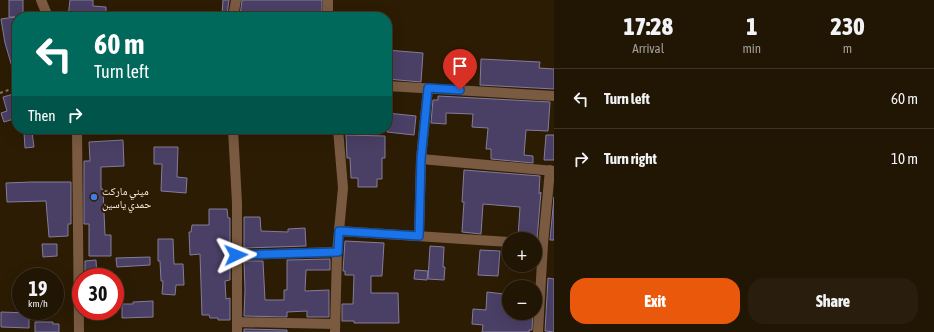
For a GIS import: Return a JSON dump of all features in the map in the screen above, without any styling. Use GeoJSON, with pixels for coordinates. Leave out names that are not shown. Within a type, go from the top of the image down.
{"type":"FeatureCollection","features":[{"type":"Feature","properties":{"kind":"street"},"geometry":{"type":"LineString","coordinates":[[41,0],[46,12]]}},
{"type":"Feature","properties":{"kind":"street"},"geometry":{"type":"LineString","coordinates":[[234,12],[236,0]]}},
{"type":"Feature","properties":{"kind":"street"},"geometry":{"type":"LineString","coordinates":[[328,0],[328,12]]}},
{"type":"Feature","properties":{"kind":"street"},"geometry":{"type":"LineString","coordinates":[[392,86],[554,96]]}},
{"type":"Feature","properties":{"kind":"street"},"geometry":{"type":"LineString","coordinates":[[419,236],[421,159],[428,88]]}},
{"type":"Feature","properties":{"kind":"street"},"geometry":{"type":"LineString","coordinates":[[77,134],[79,332]]}},
{"type":"Feature","properties":{"kind":"street"},"geometry":{"type":"LineString","coordinates":[[233,134],[237,203],[237,327],[335,328],[339,231],[343,188],[338,134]]}},
{"type":"Feature","properties":{"kind":"street"},"geometry":{"type":"LineString","coordinates":[[421,159],[552,171],[541,232]]}},
{"type":"Feature","properties":{"kind":"street"},"geometry":{"type":"LineString","coordinates":[[339,231],[502,242]]}},
{"type":"Feature","properties":{"kind":"street"},"geometry":{"type":"LineString","coordinates":[[236,255],[338,252]]}},
{"type":"Feature","properties":{"kind":"street"},"geometry":{"type":"LineString","coordinates":[[538,332],[539,272]]}},
{"type":"Feature","properties":{"kind":"path"},"geometry":{"type":"LineString","coordinates":[[0,93],[12,89]]}},
{"type":"Feature","properties":{"kind":"building"},"geometry":{"type":"Polygon","coordinates":[[[9,0],[23,0],[23,12],[12,12],[12,17],[9,17],[9,0]]]}},
{"type":"Feature","properties":{"kind":"building"},"geometry":{"type":"Polygon","coordinates":[[[70,0],[93,0],[93,6],[106,7],[106,12],[69,12],[70,0]]]}},
{"type":"Feature","properties":{"kind":"building"},"geometry":{"type":"Polygon","coordinates":[[[223,0],[229,0],[227,12],[222,12],[223,0]]]}},
{"type":"Feature","properties":{"kind":"building"},"geometry":{"type":"Polygon","coordinates":[[[242,0],[322,0],[322,12],[240,12],[242,0]]]}},
{"type":"Feature","properties":{"kind":"building"},"geometry":{"type":"Polygon","coordinates":[[[12,17],[12,67],[5,43],[1,19],[12,17]]]}},
{"type":"Feature","properties":{"kind":"building"},"geometry":{"type":"Polygon","coordinates":[[[392,50],[423,53],[421,82],[392,79],[392,50]]]}},
{"type":"Feature","properties":{"kind":"building"},"geometry":{"type":"Polygon","coordinates":[[[481,59],[540,62],[539,68],[554,69],[554,89],[480,85],[481,59]]]}},
{"type":"Feature","properties":{"kind":"building"},"geometry":{"type":"Polygon","coordinates":[[[12,94],[12,120],[4,122],[1,113],[7,111],[3,97],[12,94]]]}},
{"type":"Feature","properties":{"kind":"building"},"geometry":{"type":"Polygon","coordinates":[[[438,96],[550,102],[548,131],[526,130],[524,155],[533,156],[533,163],[491,159],[491,149],[486,149],[488,128],[472,127],[473,114],[446,113],[446,124],[431,123],[433,100],[438,100],[438,96]]]}},
{"type":"Feature","properties":{"kind":"building"},"geometry":{"type":"Polygon","coordinates":[[[392,114],[416,116],[414,135],[392,133],[392,114]]]}},
{"type":"Feature","properties":{"kind":"building"},"geometry":{"type":"Polygon","coordinates":[[[24,134],[32,134],[34,147],[25,148],[24,134]]]}},
{"type":"Feature","properties":{"kind":"building"},"geometry":{"type":"Polygon","coordinates":[[[346,135],[385,136],[385,158],[382,158],[382,179],[377,179],[377,187],[358,187],[358,178],[351,178],[350,158],[347,158],[346,135]]]}},
{"type":"Feature","properties":{"kind":"building"},"geometry":{"type":"Polygon","coordinates":[[[546,135],[554,135],[554,160],[544,160],[546,135]]]}},
{"type":"Feature","properties":{"kind":"building"},"geometry":{"type":"Polygon","coordinates":[[[123,140],[124,166],[101,167],[101,189],[103,189],[105,235],[111,235],[111,256],[89,256],[89,224],[84,224],[84,161],[90,161],[89,142],[123,140]]]}},
{"type":"Feature","properties":{"kind":"building"},"geometry":{"type":"Polygon","coordinates":[[[154,147],[178,147],[177,177],[187,178],[186,193],[161,191],[162,164],[154,164],[154,147]]]}},
{"type":"Feature","properties":{"kind":"building"},"geometry":{"type":"Polygon","coordinates":[[[464,170],[540,176],[539,194],[541,192],[538,232],[518,232],[520,207],[483,204],[481,234],[462,232],[464,202],[462,202],[464,170]]]}},
{"type":"Feature","properties":{"kind":"building"},"geometry":{"type":"Polygon","coordinates":[[[71,182],[71,224],[68,224],[68,236],[49,237],[46,201],[7,202],[6,183],[71,182]]]}},
{"type":"Feature","properties":{"kind":"building"},"geometry":{"type":"Polygon","coordinates":[[[554,197],[554,240],[550,240],[554,197]]]}},
{"type":"Feature","properties":{"kind":"building"},"geometry":{"type":"Polygon","coordinates":[[[209,209],[227,209],[228,218],[230,218],[230,280],[225,281],[226,299],[230,298],[230,320],[218,320],[218,318],[210,318],[209,315],[202,315],[200,254],[190,255],[189,232],[191,232],[192,225],[209,225],[209,209]]]}},
{"type":"Feature","properties":{"kind":"building"},"geometry":{"type":"Polygon","coordinates":[[[244,217],[260,217],[261,231],[288,232],[288,229],[305,228],[306,246],[244,248],[244,217]]]}},
{"type":"Feature","properties":{"kind":"building"},"geometry":{"type":"Polygon","coordinates":[[[158,239],[173,239],[174,264],[183,264],[184,285],[176,285],[175,295],[162,294],[163,281],[161,281],[160,261],[158,261],[158,239]]]}},
{"type":"Feature","properties":{"kind":"building"},"geometry":{"type":"Polygon","coordinates":[[[345,241],[384,243],[382,276],[371,276],[371,293],[398,293],[399,323],[354,323],[354,321],[342,321],[342,304],[353,304],[354,275],[345,275],[345,271],[343,271],[345,241]]]}},
{"type":"Feature","properties":{"kind":"building"},"geometry":{"type":"Polygon","coordinates":[[[42,244],[57,244],[57,256],[43,257],[42,244]]]}},
{"type":"Feature","properties":{"kind":"building"},"geometry":{"type":"Polygon","coordinates":[[[430,246],[444,247],[444,280],[428,279],[430,246]]]}},
{"type":"Feature","properties":{"kind":"building"},"geometry":{"type":"Polygon","coordinates":[[[480,250],[500,251],[498,276],[478,275],[480,250]]]}},
{"type":"Feature","properties":{"kind":"building"},"geometry":{"type":"Polygon","coordinates":[[[150,257],[150,265],[117,267],[116,258],[150,257]]]}},
{"type":"Feature","properties":{"kind":"building"},"geometry":{"type":"Polygon","coordinates":[[[330,259],[330,270],[306,270],[305,291],[329,290],[329,317],[307,317],[307,311],[287,312],[287,317],[244,316],[244,261],[263,261],[265,300],[284,300],[284,290],[287,290],[287,260],[330,259]]]}},
{"type":"Feature","properties":{"kind":"building"},"geometry":{"type":"Polygon","coordinates":[[[96,260],[96,268],[85,268],[85,261],[96,260]]]}},
{"type":"Feature","properties":{"kind":"building"},"geometry":{"type":"Polygon","coordinates":[[[415,270],[428,271],[427,280],[414,279],[415,270]]]}},
{"type":"Feature","properties":{"kind":"building"},"geometry":{"type":"Polygon","coordinates":[[[548,278],[554,279],[554,332],[545,331],[548,278]]]}},
{"type":"Feature","properties":{"kind":"building"},"geometry":{"type":"Polygon","coordinates":[[[487,292],[502,294],[502,320],[533,320],[532,330],[529,330],[529,332],[482,332],[483,325],[472,324],[473,309],[486,310],[487,292]]]}},
{"type":"Feature","properties":{"kind":"building"},"geometry":{"type":"Polygon","coordinates":[[[153,301],[153,317],[124,318],[124,304],[133,304],[133,302],[153,301]]]}},
{"type":"Feature","properties":{"kind":"building"},"geometry":{"type":"Polygon","coordinates":[[[1,312],[12,312],[12,320],[29,320],[29,328],[1,327],[1,312]]]}},
{"type":"Feature","properties":{"kind":"building"},"geometry":{"type":"Polygon","coordinates":[[[35,322],[53,322],[53,324],[59,324],[59,332],[35,332],[35,322]]]}},
{"type":"Feature","properties":{"kind":"building"},"geometry":{"type":"Polygon","coordinates":[[[244,329],[287,330],[287,332],[244,332],[244,329]]]}},
{"type":"Feature","properties":{"kind":"place","name":"ميني ماركت حمدي ياسين"},"geometry":{"type":"Point","coordinates":[94,197]}},
{"type":"Feature","properties":{"kind":"route"},"geometry":{"type":"LineString","coordinates":[[236,255],[338,252],[339,231],[419,236],[421,159],[428,88],[460,90]]}}]}
